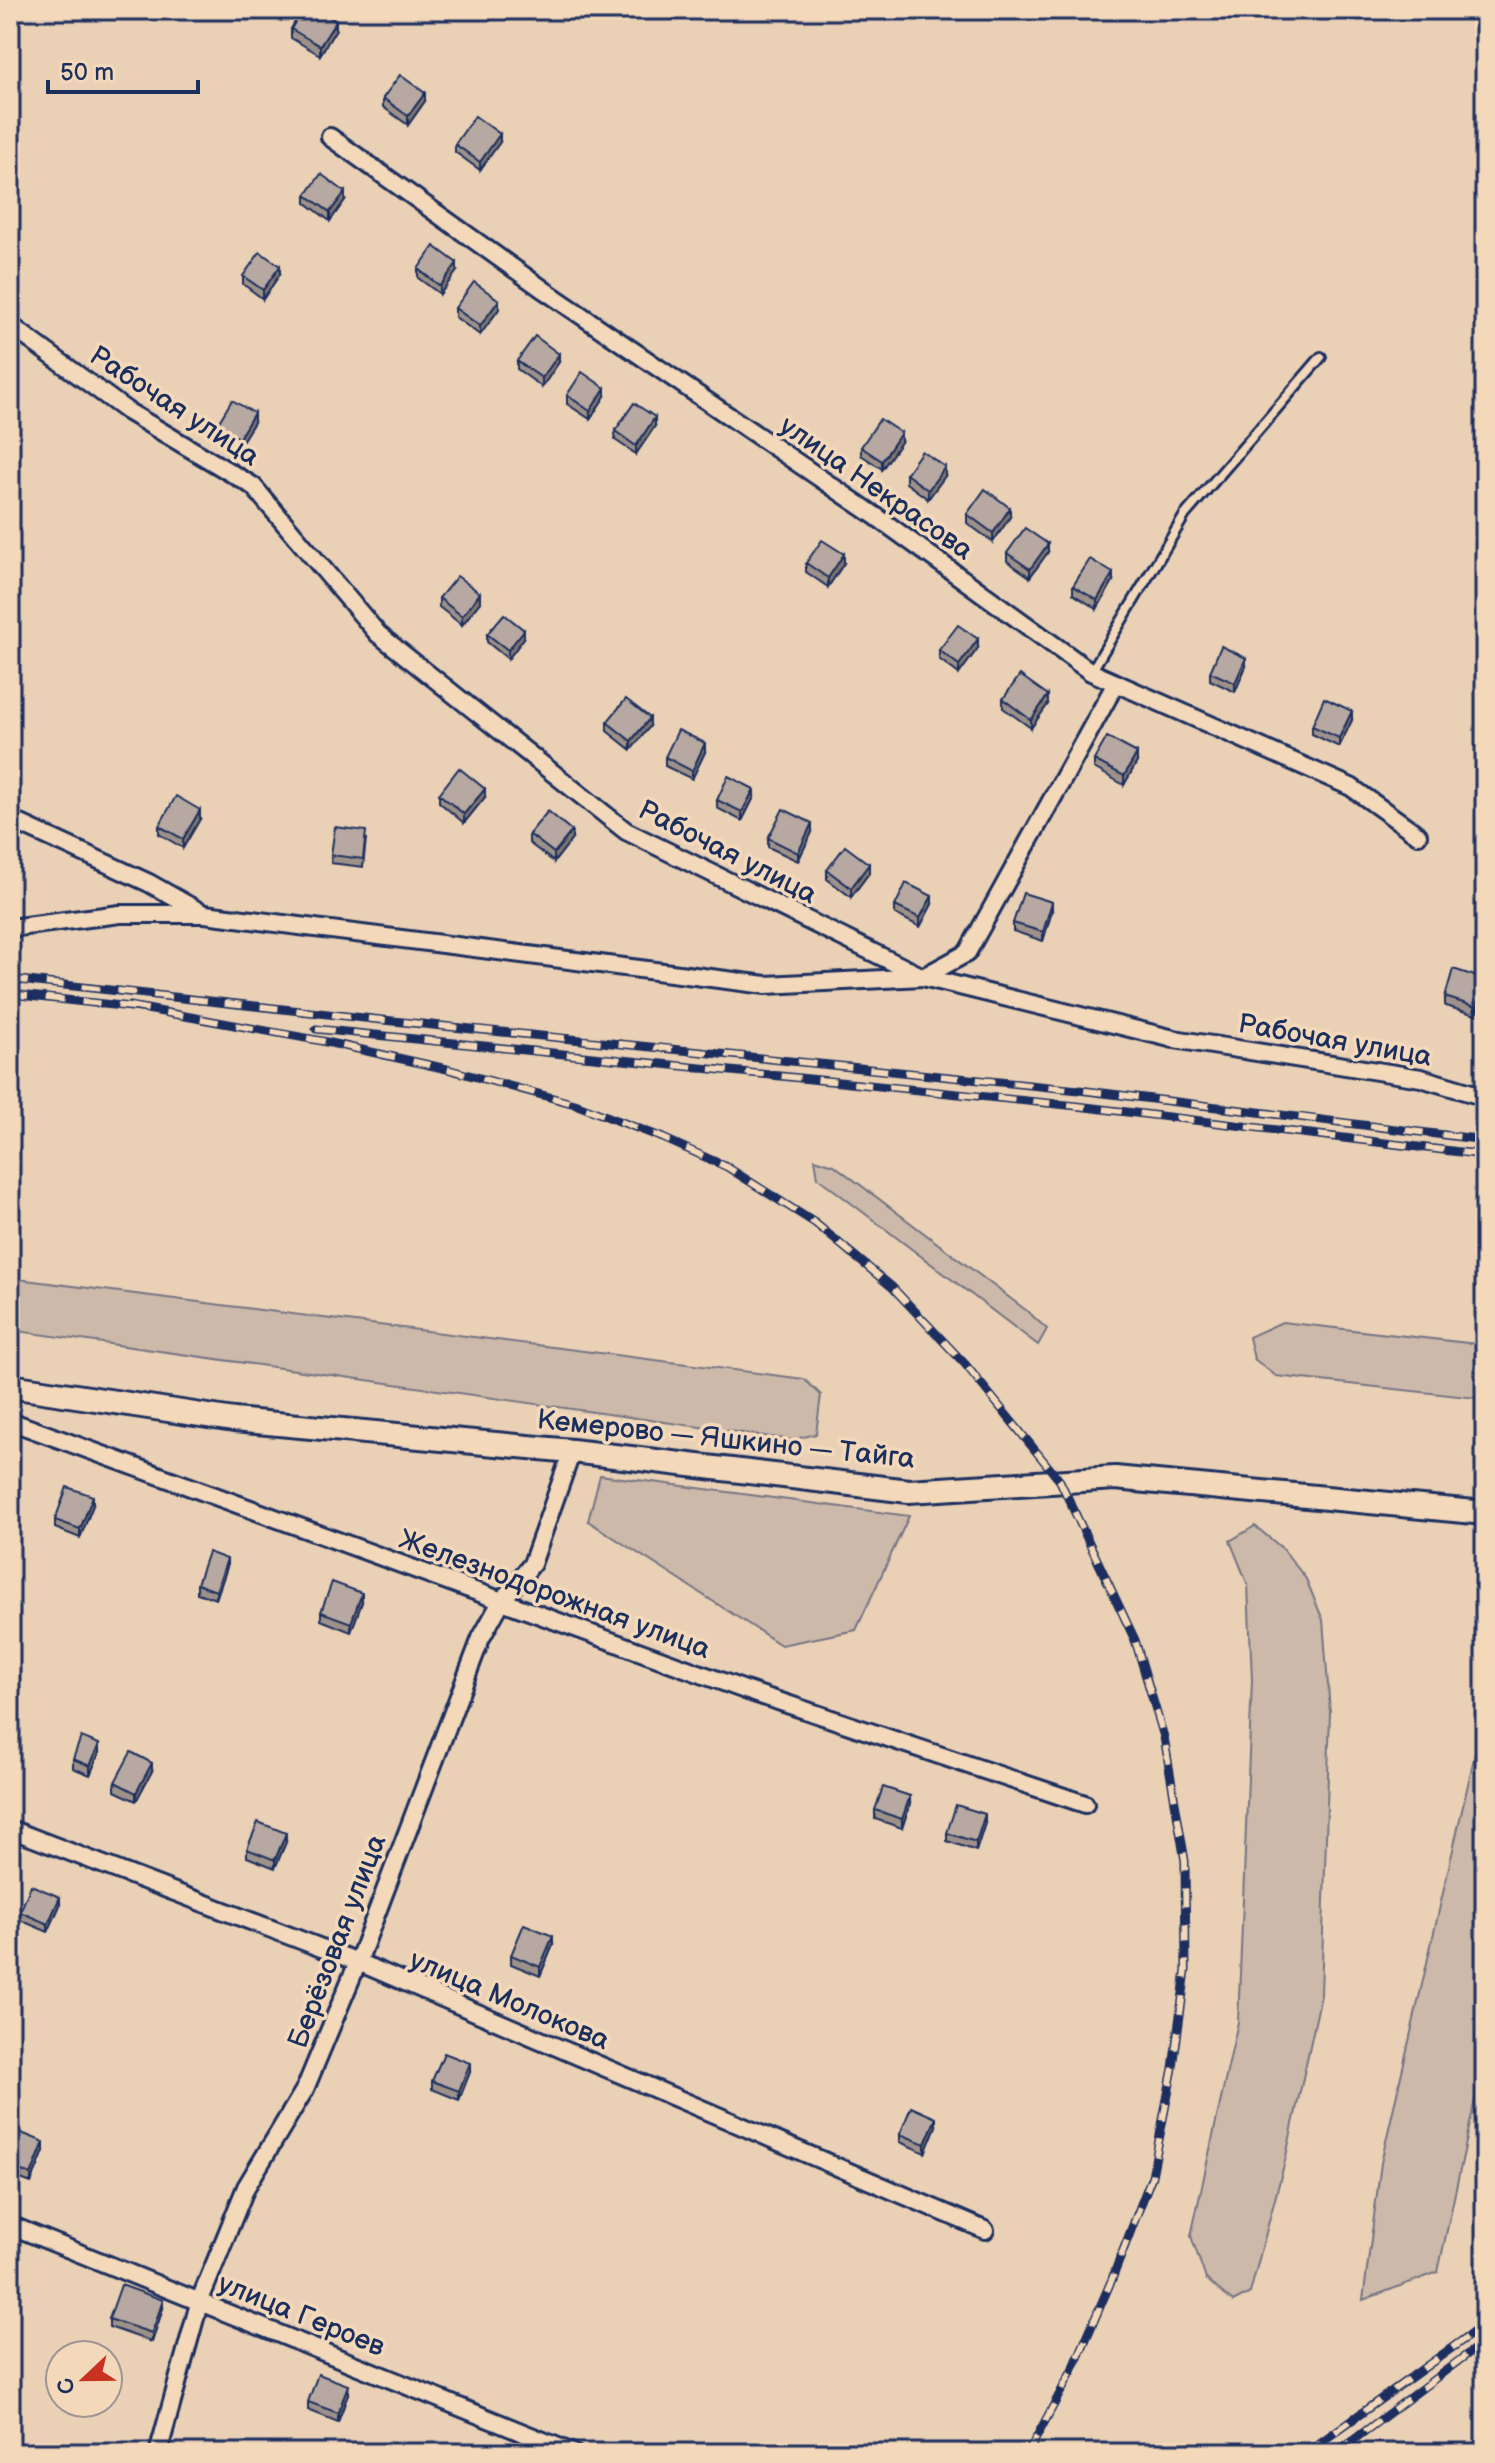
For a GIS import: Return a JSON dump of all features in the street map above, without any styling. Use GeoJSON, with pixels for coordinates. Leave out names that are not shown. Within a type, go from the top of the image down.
{"type":"FeatureCollection","features":[{"type":"Feature","properties":{"kind":"main road","name":"Кемерово — Яшкино — Тайга"},"geometry":{"type":"LineString","coordinates":[[10,1386],[234,1420],[572,1451],[909,1491],[1115,1478],[1485,1513]]}},
{"type":"Feature","properties":{"kind":"street","name":"улица Некрасова"},"geometry":{"type":"LineString","coordinates":[[330,137],[544,290],[877,517],[1091,672],[1351,787],[1418,835]]}},
{"type":"Feature","properties":{"kind":"street","name":"Рабочая улица"},"geometry":{"type":"LineString","coordinates":[[10,325],[127,411],[253,486],[378,634],[626,831],[923,977],[1174,1039],[1421,1078],[1485,1097]]}},
{"type":"Feature","properties":{"kind":"street"},"geometry":{"type":"LineString","coordinates":[[10,928],[120,914],[205,914],[766,985],[923,977],[967,953],[1116,683]]}},
{"type":"Feature","properties":{"kind":"street"},"geometry":{"type":"LineString","coordinates":[[10,819],[149,883],[205,914]]}},
{"type":"Feature","properties":{"kind":"street","name":"Железнодорожная улица"},"geometry":{"type":"LineString","coordinates":[[10,1421],[745,1690],[1085,1804]]}},
{"type":"Feature","properties":{"kind":"street","name":"Берёзовая улица"},"geometry":{"type":"LineString","coordinates":[[158,2453],[200,2300],[246,2187],[305,2089],[358,1962],[481,1638],[501,1602],[532,1564],[572,1451]]}},
{"type":"Feature","properties":{"kind":"street","name":"улица Молокова"},"geometry":{"type":"LineString","coordinates":[[10,1829],[358,1962],[985,2230]]}},
{"type":"Feature","properties":{"kind":"street","name":"улица Героев"},"geometry":{"type":"LineString","coordinates":[[10,2225],[573,2453]]}},
{"type":"Feature","properties":{"kind":"lane"},"geometry":{"type":"LineString","coordinates":[[1091,672],[1185,515],[1321,357]]}},
{"type":"Feature","properties":{"kind":"shaded area"},"geometry":{"type":"Polygon","coordinates":[[[815,1159],[834,1165],[1027,1311],[1047,1329],[1038,1345],[818,1178],[815,1159]]]}},
{"type":"Feature","properties":{"kind":"shaded area"},"geometry":{"type":"Polygon","coordinates":[[[10,1278],[804,1379],[821,1395],[816,1434],[792,1440],[10,1330],[10,1278]]]}},
{"type":"Feature","properties":{"kind":"shaded area"},"geometry":{"type":"Polygon","coordinates":[[[1282,1322],[1485,1345],[1485,1399],[1276,1376],[1254,1359],[1249,1337],[1282,1322]]]}},
{"type":"Feature","properties":{"kind":"shaded area"},"geometry":{"type":"Polygon","coordinates":[[[600,1475],[909,1516],[856,1630],[781,1645],[588,1521],[600,1475]]]}},
{"type":"Feature","properties":{"kind":"shaded area"},"geometry":{"type":"Polygon","coordinates":[[[1255,1526],[1283,1549],[1306,1579],[1323,1620],[1330,1712],[1321,1995],[1285,2161],[1250,2293],[1233,2302],[1206,2279],[1191,2236],[1238,2022],[1252,1680],[1248,1585],[1230,1541],[1255,1526]]]}},
{"type":"Feature","properties":{"kind":"shaded area"},"geometry":{"type":"Polygon","coordinates":[[[1485,1710],[1485,2054],[1438,2272],[1363,2300],[1381,2163],[1485,1710]]]}},
{"type":"Feature","properties":{"kind":"building"},"geometry":{"type":"Polygon","coordinates":[[[302,10],[318,10],[336,21],[320,46],[291,29],[302,10]]]}},
{"type":"Feature","properties":{"kind":"building"},"geometry":{"type":"Polygon","coordinates":[[[400,75],[425,93],[408,116],[383,98],[400,75]]]}},
{"type":"Feature","properties":{"kind":"building"},"geometry":{"type":"Polygon","coordinates":[[[475,116],[500,134],[480,162],[455,144],[475,116]]]}},
{"type":"Feature","properties":{"kind":"building"},"geometry":{"type":"Polygon","coordinates":[[[321,174],[345,192],[330,212],[306,195],[321,174]]]}},
{"type":"Feature","properties":{"kind":"building"},"geometry":{"type":"Polygon","coordinates":[[[434,246],[457,263],[440,286],[418,269],[434,246]]]}},
{"type":"Feature","properties":{"kind":"building"},"geometry":{"type":"Polygon","coordinates":[[[260,252],[280,266],[263,290],[243,276],[260,252]]]}},
{"type":"Feature","properties":{"kind":"building"},"geometry":{"type":"Polygon","coordinates":[[[474,282],[499,300],[480,326],[455,308],[474,282]]]}},
{"type":"Feature","properties":{"kind":"building"},"geometry":{"type":"Polygon","coordinates":[[[535,336],[559,354],[542,378],[517,361],[535,336]]]}},
{"type":"Feature","properties":{"kind":"building"},"geometry":{"type":"Polygon","coordinates":[[[582,372],[605,388],[590,411],[567,395],[582,372]]]}},
{"type":"Feature","properties":{"kind":"building"},"geometry":{"type":"Polygon","coordinates":[[[232,400],[254,413],[239,438],[217,425],[232,400]]]}},
{"type":"Feature","properties":{"kind":"building"},"geometry":{"type":"Polygon","coordinates":[[[634,403],[655,417],[636,446],[615,431],[634,403]]]}},
{"type":"Feature","properties":{"kind":"building"},"geometry":{"type":"Polygon","coordinates":[[[880,419],[901,433],[882,461],[861,447],[880,419]]]}},
{"type":"Feature","properties":{"kind":"building"},"geometry":{"type":"Polygon","coordinates":[[[922,451],[945,467],[928,490],[906,474],[922,451]]]}},
{"type":"Feature","properties":{"kind":"building"},"geometry":{"type":"Polygon","coordinates":[[[985,489],[1010,508],[993,533],[967,514],[985,489]]]}},
{"type":"Feature","properties":{"kind":"building"},"geometry":{"type":"Polygon","coordinates":[[[1025,528],[1048,544],[1030,569],[1007,553],[1025,528]]]}},
{"type":"Feature","properties":{"kind":"building"},"geometry":{"type":"Polygon","coordinates":[[[822,540],[844,554],[828,578],[806,563],[822,540]]]}},
{"type":"Feature","properties":{"kind":"building"},"geometry":{"type":"Polygon","coordinates":[[[1090,559],[1113,573],[1097,600],[1073,586],[1090,559]]]}},
{"type":"Feature","properties":{"kind":"building"},"geometry":{"type":"Polygon","coordinates":[[[457,576],[480,593],[462,616],[439,598],[457,576]]]}},
{"type":"Feature","properties":{"kind":"building"},"geometry":{"type":"Polygon","coordinates":[[[504,614],[524,630],[508,650],[487,634],[504,614]]]}},
{"type":"Feature","properties":{"kind":"building"},"geometry":{"type":"Polygon","coordinates":[[[958,625],[978,639],[959,665],[939,650],[958,625]]]}},
{"type":"Feature","properties":{"kind":"building"},"geometry":{"type":"Polygon","coordinates":[[[1221,646],[1246,658],[1235,683],[1210,672],[1221,646]]]}},
{"type":"Feature","properties":{"kind":"building"},"geometry":{"type":"Polygon","coordinates":[[[1020,675],[1048,695],[1031,720],[1003,699],[1020,675]]]}},
{"type":"Feature","properties":{"kind":"building"},"geometry":{"type":"Polygon","coordinates":[[[1324,698],[1352,711],[1339,738],[1312,726],[1324,698]]]}},
{"type":"Feature","properties":{"kind":"building"},"geometry":{"type":"Polygon","coordinates":[[[626,699],[650,718],[631,741],[607,722],[626,699]]]}},
{"type":"Feature","properties":{"kind":"building"},"geometry":{"type":"Polygon","coordinates":[[[678,730],[705,743],[692,771],[665,757],[678,730]]]}},
{"type":"Feature","properties":{"kind":"building"},"geometry":{"type":"Polygon","coordinates":[[[1107,737],[1137,753],[1124,776],[1094,760],[1107,737]]]}},
{"type":"Feature","properties":{"kind":"building"},"geometry":{"type":"Polygon","coordinates":[[[459,768],[485,789],[464,814],[439,794],[459,768]]]}},
{"type":"Feature","properties":{"kind":"building"},"geometry":{"type":"Polygon","coordinates":[[[728,776],[754,789],[742,812],[717,800],[728,776]]]}},
{"type":"Feature","properties":{"kind":"building"},"geometry":{"type":"Polygon","coordinates":[[[176,796],[200,810],[183,839],[159,826],[176,796]]]}},
{"type":"Feature","properties":{"kind":"building"},"geometry":{"type":"Polygon","coordinates":[[[783,809],[812,823],[798,853],[768,838],[783,809]]]}},
{"type":"Feature","properties":{"kind":"building"},"geometry":{"type":"Polygon","coordinates":[[[548,811],[572,831],[554,853],[529,834],[548,811]]]}},
{"type":"Feature","properties":{"kind":"building"},"geometry":{"type":"Polygon","coordinates":[[[335,827],[366,831],[363,859],[331,855],[335,827]]]}},
{"type":"Feature","properties":{"kind":"building"},"geometry":{"type":"Polygon","coordinates":[[[845,846],[869,864],[851,888],[827,870],[845,846]]]}},
{"type":"Feature","properties":{"kind":"building"},"geometry":{"type":"Polygon","coordinates":[[[906,883],[932,896],[920,918],[895,906],[906,883]]]}},
{"type":"Feature","properties":{"kind":"building"},"geometry":{"type":"Polygon","coordinates":[[[1023,893],[1052,902],[1043,932],[1013,923],[1023,893]]]}},
{"type":"Feature","properties":{"kind":"building"},"geometry":{"type":"Polygon","coordinates":[[[1453,969],[1484,979],[1476,1007],[1445,997],[1453,969]]]}},
{"type":"Feature","properties":{"kind":"building"},"geometry":{"type":"Polygon","coordinates":[[[67,1487],[93,1496],[80,1529],[55,1520],[67,1487]]]}},
{"type":"Feature","properties":{"kind":"building"},"geometry":{"type":"Polygon","coordinates":[[[208,1552],[227,1559],[216,1591],[197,1584],[208,1552]]]}},
{"type":"Feature","properties":{"kind":"building"},"geometry":{"type":"Polygon","coordinates":[[[332,1582],[362,1593],[351,1623],[321,1612],[332,1582]]]}},
{"type":"Feature","properties":{"kind":"building"},"geometry":{"type":"Polygon","coordinates":[[[81,1737],[99,1744],[90,1766],[73,1759],[81,1737]]]}},
{"type":"Feature","properties":{"kind":"building"},"geometry":{"type":"Polygon","coordinates":[[[131,1752],[152,1763],[136,1793],[115,1782],[131,1752]]]}},
{"type":"Feature","properties":{"kind":"building"},"geometry":{"type":"Polygon","coordinates":[[[883,1787],[910,1796],[902,1819],[875,1810],[883,1787]]]}},
{"type":"Feature","properties":{"kind":"building"},"geometry":{"type":"Polygon","coordinates":[[[956,1805],[985,1814],[976,1842],[947,1833],[956,1805]]]}},
{"type":"Feature","properties":{"kind":"building"},"geometry":{"type":"Polygon","coordinates":[[[258,1822],[286,1833],[275,1860],[247,1849],[258,1822]]]}},
{"type":"Feature","properties":{"kind":"building"},"geometry":{"type":"Polygon","coordinates":[[[31,1885],[60,1897],[48,1924],[20,1912],[31,1885]]]}},
{"type":"Feature","properties":{"kind":"building"},"geometry":{"type":"Polygon","coordinates":[[[524,1924],[553,1936],[540,1967],[511,1955],[524,1924]]]}},
{"type":"Feature","properties":{"kind":"building"},"geometry":{"type":"Polygon","coordinates":[[[444,2053],[470,2063],[459,2091],[432,2081],[444,2053]]]}},
{"type":"Feature","properties":{"kind":"building"},"geometry":{"type":"Polygon","coordinates":[[[911,2107],[936,2118],[925,2144],[900,2134],[911,2107]]]}},
{"type":"Feature","properties":{"kind":"building"},"geometry":{"type":"Polygon","coordinates":[[[14,2130],[44,2142],[31,2175],[10,2166],[10,2141],[14,2130]]]}},
{"type":"Feature","properties":{"kind":"building"},"geometry":{"type":"Polygon","coordinates":[[[121,2285],[163,2300],[152,2333],[109,2319],[121,2285]]]}},
{"type":"Feature","properties":{"kind":"building"},"geometry":{"type":"Polygon","coordinates":[[[318,2374],[348,2385],[338,2413],[308,2402],[318,2374]]]}},
{"type":"Feature","properties":{"kind":"railway"},"geometry":{"type":"LineString","coordinates":[[10,979],[1079,1090],[1485,1140]]}},
{"type":"Feature","properties":{"kind":"railway"},"geometry":{"type":"LineString","coordinates":[[10,994],[141,1008]]}},
{"type":"Feature","properties":{"kind":"railway"},"geometry":{"type":"LineString","coordinates":[[130,1006],[322,1041],[447,1069],[575,1104],[727,1167],[815,1223],[892,1287],[965,1364],[1060,1481],[1135,1640],[1164,1737],[1185,1861],[1186,1970],[1173,2068],[1152,2176],[1074,2367],[1028,2453]]}},
{"type":"Feature","properties":{"kind":"railway"},"geometry":{"type":"LineString","coordinates":[[316,1029],[1077,1106],[1485,1155]]}},
{"type":"Feature","properties":{"kind":"railway"},"geometry":{"type":"LineString","coordinates":[[1306,2453],[1485,2324]]}},
{"type":"Feature","properties":{"kind":"railway"},"geometry":{"type":"LineString","coordinates":[[1336,2453],[1485,2341]]}}]}
